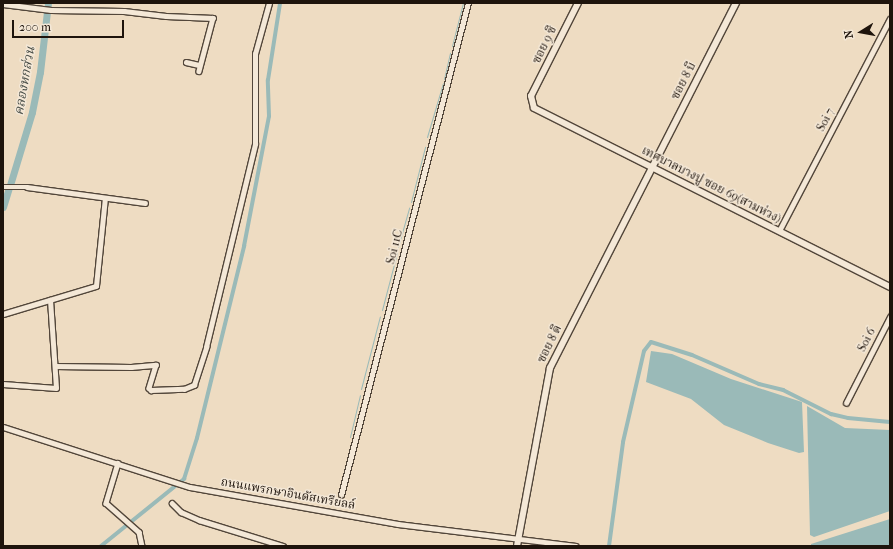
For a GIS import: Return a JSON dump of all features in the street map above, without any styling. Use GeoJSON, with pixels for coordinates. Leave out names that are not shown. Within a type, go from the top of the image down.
{"type":"FeatureCollection","features":[{"type":"Feature","properties":{"kind":"street"},"geometry":{"type":"LineString","coordinates":[[55,366],[131,367],[156,365],[149,388],[151,390],[184,389],[194,385],[205,354],[255,144],[255,54],[269,3]]}},
{"type":"Feature","properties":{"kind":"street","name":"Soi 11C"},"geometry":{"type":"LineString","coordinates":[[341,496],[468,3]]}},
{"type":"Feature","properties":{"kind":"street","name":"ซอย 9 ซี"},"geometry":{"type":"LineString","coordinates":[[532,96],[578,3]]}},
{"type":"Feature","properties":{"kind":"street","name":"ซอย 8 บี"},"geometry":{"type":"LineString","coordinates":[[651,168],[736,3]]}},
{"type":"Feature","properties":{"kind":"street"},"geometry":{"type":"LineString","coordinates":[[3,4],[51,10],[124,10],[166,16],[213,18],[199,65],[199,71]]}},
{"type":"Feature","properties":{"kind":"street","name":"Soi 7"},"geometry":{"type":"LineString","coordinates":[[779,231],[890,19]]}},
{"type":"Feature","properties":{"kind":"street"},"geometry":{"type":"LineString","coordinates":[[186,62],[199,65]]}},
{"type":"Feature","properties":{"kind":"street","name":"เทศบาลบางปู ซอย 69(สามห่วง)"},"geometry":{"type":"LineString","coordinates":[[532,96],[534,108],[890,287]]}},
{"type":"Feature","properties":{"kind":"street","name":"ซอย 8 ดี"},"geometry":{"type":"LineString","coordinates":[[518,546],[550,368],[651,168]]}},
{"type":"Feature","properties":{"kind":"street"},"geometry":{"type":"LineString","coordinates":[[3,187],[27,187],[145,203]]}},
{"type":"Feature","properties":{"kind":"street"},"geometry":{"type":"LineString","coordinates":[[3,314],[96,286],[105,198]]}},
{"type":"Feature","properties":{"kind":"street"},"geometry":{"type":"LineString","coordinates":[[3,384],[56,388],[50,300]]}},
{"type":"Feature","properties":{"kind":"street","name":"Soi 6"},"geometry":{"type":"LineString","coordinates":[[846,403],[890,317]]}},
{"type":"Feature","properties":{"kind":"street","name":"ถนนแพรกษาอินดัสเทรียลล์"},"geometry":{"type":"LineString","coordinates":[[3,427],[188,486],[398,524],[576,546]]}},
{"type":"Feature","properties":{"kind":"street"},"geometry":{"type":"LineString","coordinates":[[118,463],[106,503],[140,532],[142,546]]}},
{"type":"Feature","properties":{"kind":"street"},"geometry":{"type":"LineString","coordinates":[[172,503],[181,512],[199,520],[240,535],[283,546]]}},
{"type":"Feature","properties":{"kind":"water"},"geometry":{"type":"Polygon","coordinates":[[[651,351],[672,354],[731,379],[802,402],[804,452],[799,453],[768,443],[724,425],[691,399],[646,382],[651,351]]]}},
{"type":"Feature","properties":{"kind":"water"},"geometry":{"type":"Polygon","coordinates":[[[807,406],[845,428],[890,430],[890,511],[814,537],[810,535],[807,406]]]}},
{"type":"Feature","properties":{"kind":"water"},"geometry":{"type":"Polygon","coordinates":[[[890,519],[890,546],[811,546],[811,544],[890,519]]]}},
{"type":"Feature","properties":{"kind":"waterway","name":"คลองหกส่วน"},"geometry":{"type":"LineString","coordinates":[[10,185],[32,112],[40,72],[48,3]]}},
{"type":"Feature","properties":{"kind":"waterway"},"geometry":{"type":"LineString","coordinates":[[101,546],[184,479],[197,438],[244,246],[269,116],[268,80],[280,3]]}},
{"type":"Feature","properties":{"kind":"waterway"},"geometry":{"type":"LineString","coordinates":[[452,46],[463,3]]}},
{"type":"Feature","properties":{"kind":"waterway"},"geometry":{"type":"LineString","coordinates":[[444,79],[450,53]]}},
{"type":"Feature","properties":{"kind":"waterway"},"geometry":{"type":"LineString","coordinates":[[427,137],[443,83]]}},
{"type":"Feature","properties":{"kind":"waterway"},"geometry":{"type":"LineString","coordinates":[[411,202],[425,147]]}},
{"type":"Feature","properties":{"kind":"waterway","name":"คลองหกส่วน"},"geometry":{"type":"LineString","coordinates":[[3,207],[9,187]]}},
{"type":"Feature","properties":{"kind":"waterway"},"geometry":{"type":"LineString","coordinates":[[398,247],[409,208]]}},
{"type":"Feature","properties":{"kind":"waterway"},"geometry":{"type":"LineString","coordinates":[[382,310],[397,253]]}},
{"type":"Feature","properties":{"kind":"waterway"},"geometry":{"type":"LineString","coordinates":[[361,389],[380,316]]}},
{"type":"Feature","properties":{"kind":"waterway"},"geometry":{"type":"LineString","coordinates":[[609,546],[623,442],[644,351],[651,342],[692,355],[759,384],[783,390],[831,414],[848,418],[890,422]]}},
{"type":"Feature","properties":{"kind":"waterway"},"geometry":{"type":"LineString","coordinates":[[350,437],[360,395]]}}]}
